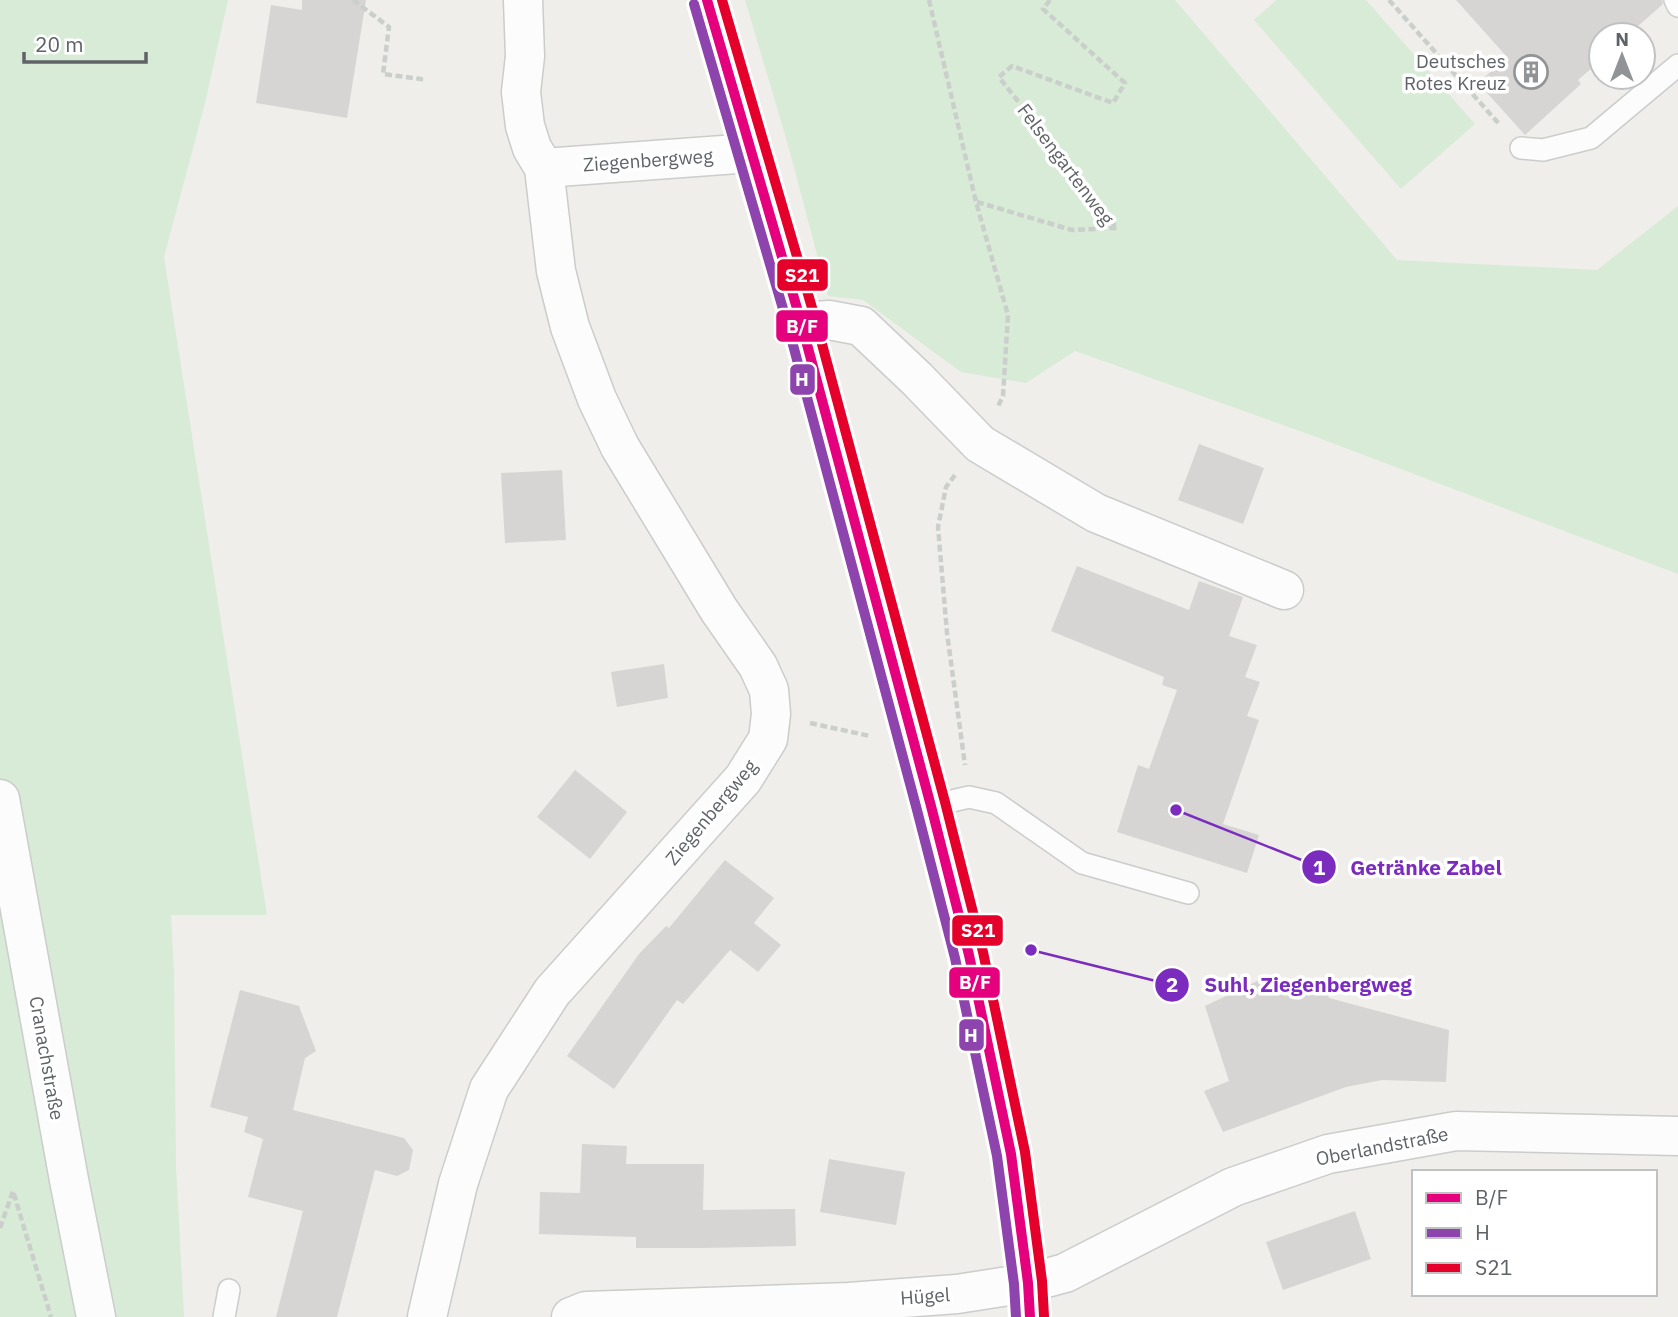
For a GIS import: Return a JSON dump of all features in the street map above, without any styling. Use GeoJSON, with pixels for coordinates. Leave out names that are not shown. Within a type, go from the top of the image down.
{"type":"FeatureCollection","features":[{"type":"Feature","properties":{"kind":"street","name":"Ziegenbergweg"},"geometry":{"type":"LineString","coordinates":[[426,1317],[458,1184],[489,1089],[552,992],[743,779],[768,739],[771,715],[769,691],[758,666],[693,570],[620,446],[597,399],[570,327],[556,271],[544,168],[532,148],[525,126],[521,92],[525,56],[523,0]]}},
{"type":"Feature","properties":{"kind":"street"},"geometry":{"type":"LineString","coordinates":[[707,0],[802,323],[969,955],[1011,1154],[1029,1300]]}},
{"type":"Feature","properties":{"kind":"street","name":"Ziegenbergweg"},"geometry":{"type":"LineString","coordinates":[[544,168],[751,153]]}},
{"type":"Feature","properties":{"kind":"street"},"geometry":{"type":"LineString","coordinates":[[802,323],[829,320],[861,326],[980,444],[1096,513],[1284,590]]}},
{"type":"Feature","properties":{"kind":"street","name":"Cranachstraße"},"geometry":{"type":"LineString","coordinates":[[0,799],[96,1317]]}},
{"type":"Feature","properties":{"kind":"street","name":"Oberlandstraße"},"geometry":{"type":"LineString","coordinates":[[1029,1300],[1065,1273],[1233,1187],[1328,1154],[1456,1131],[1678,1136]]}},
{"type":"Feature","properties":{"kind":"street","name":"Hügel"},"geometry":{"type":"LineString","coordinates":[[571,1317],[586,1311],[849,1302],[957,1294],[1029,1300]]}},
{"type":"Feature","properties":{"kind":"lane"},"geometry":{"type":"LineString","coordinates":[[1675,0],[1678,6]]}},
{"type":"Feature","properties":{"kind":"lane"},"geometry":{"type":"LineString","coordinates":[[1521,148],[1544,150],[1591,138],[1678,65]]}},
{"type":"Feature","properties":{"kind":"lane"},"geometry":{"type":"LineString","coordinates":[[931,806],[969,797],[996,803],[1082,863],[1188,893]]}},
{"type":"Feature","properties":{"kind":"lane"},"geometry":{"type":"LineString","coordinates":[[224,1317],[229,1290]]}},
{"type":"Feature","properties":{"kind":"path"},"geometry":{"type":"LineString","coordinates":[[353,0],[388,27],[383,74],[421,79],[420,84]]}},
{"type":"Feature","properties":{"kind":"path"},"geometry":{"type":"LineString","coordinates":[[929,0],[976,202],[1008,315],[1003,397],[980,444],[946,487],[938,527],[947,633],[969,797]]}},
{"type":"Feature","properties":{"kind":"path","name":"Felsengartenweg"},"geometry":{"type":"LineString","coordinates":[[976,202],[1072,230],[1118,228],[999,77],[1012,66],[1113,103],[1125,83],[1043,9],[1050,0]]}},
{"type":"Feature","properties":{"kind":"path"},"geometry":{"type":"LineString","coordinates":[[1389,0],[1521,148]]}},
{"type":"Feature","properties":{"kind":"path"},"geometry":{"type":"LineString","coordinates":[[771,715],[914,745]]}},
{"type":"Feature","properties":{"kind":"path"},"geometry":{"type":"LineString","coordinates":[[0,1228],[13,1191],[51,1317]]}},
{"type":"Feature","properties":{"kind":"green space"},"geometry":{"type":"Polygon","coordinates":[[[0,0],[228,0],[205,103],[164,257],[267,915],[171,915],[176,1167],[184,1317],[0,1317],[0,0]]]}},
{"type":"Feature","properties":{"kind":"green space"},"geometry":{"type":"Polygon","coordinates":[[[745,0],[1175,0],[1397,260],[1597,270],[1678,206],[1678,574],[1311,435],[1075,351],[1026,383],[961,372],[863,300],[828,296],[788,145],[745,0]]]}},
{"type":"Feature","properties":{"kind":"green space"},"geometry":{"type":"Polygon","coordinates":[[[1276,0],[1366,0],[1475,124],[1401,189],[1254,20],[1276,0]]]}},
{"type":"Feature","properties":{"kind":"building"},"geometry":{"type":"Polygon","coordinates":[[[302,0],[366,0],[347,118],[256,103],[271,5],[302,10],[302,0]]]}},
{"type":"Feature","properties":{"kind":"building","name":"Deutsches Rotes Kreuz"},"geometry":{"type":"Polygon","coordinates":[[[1456,0],[1662,0],[1663,4],[1644,21],[1587,21],[1587,72],[1578,80],[1581,84],[1525,135],[1478,83],[1507,57],[1456,0]]]}},
{"type":"Feature","properties":{"kind":"building"},"geometry":{"type":"Polygon","coordinates":[[[1199,444],[1264,468],[1243,524],[1178,500],[1199,444]]]}},
{"type":"Feature","properties":{"kind":"building"},"geometry":{"type":"Polygon","coordinates":[[[562,470],[566,540],[505,543],[501,473],[562,470]]]}},
{"type":"Feature","properties":{"kind":"building"},"geometry":{"type":"Polygon","coordinates":[[[1077,566],[1189,610],[1199,581],[1243,597],[1229,636],[1257,645],[1245,677],[1260,682],[1247,716],[1259,720],[1223,824],[1259,835],[1247,873],[1117,832],[1138,765],[1149,769],[1177,690],[1162,685],[1164,677],[1051,631],[1077,566]]]}},
{"type":"Feature","properties":{"kind":"building"},"geometry":{"type":"Polygon","coordinates":[[[664,664],[668,698],[617,707],[611,672],[664,664]]]}},
{"type":"Feature","properties":{"kind":"building"},"geometry":{"type":"Polygon","coordinates":[[[575,770],[627,812],[590,859],[537,817],[575,770]]]}},
{"type":"Feature","properties":{"kind":"building"},"geometry":{"type":"Polygon","coordinates":[[[725,860],[774,898],[754,923],[781,945],[758,972],[730,950],[683,1004],[677,1000],[614,1089],[567,1056],[639,954],[666,926],[669,928],[725,860]]]}},
{"type":"Feature","properties":{"kind":"building"},"geometry":{"type":"Polygon","coordinates":[[[1272,974],[1279,994],[1328,995],[1329,998],[1449,1030],[1446,1082],[1382,1080],[1346,1087],[1223,1132],[1204,1091],[1229,1081],[1205,1006],[1272,974]]]}},
{"type":"Feature","properties":{"kind":"building"},"geometry":{"type":"Polygon","coordinates":[[[240,990],[299,1006],[316,1051],[305,1058],[293,1110],[404,1138],[413,1150],[409,1170],[397,1176],[375,1170],[337,1317],[276,1317],[303,1211],[248,1197],[263,1139],[244,1132],[248,1117],[210,1107],[240,990]]]}},
{"type":"Feature","properties":{"kind":"building"},"geometry":{"type":"Polygon","coordinates":[[[582,1144],[627,1146],[626,1164],[704,1164],[703,1210],[795,1209],[796,1246],[636,1248],[636,1237],[539,1234],[540,1192],[580,1193],[582,1144]]]}},
{"type":"Feature","properties":{"kind":"building"},"geometry":{"type":"Polygon","coordinates":[[[829,1159],[905,1172],[896,1225],[820,1212],[829,1159]]]}},
{"type":"Feature","properties":{"kind":"building"},"geometry":{"type":"Polygon","coordinates":[[[1355,1211],[1371,1259],[1283,1290],[1266,1242],[1355,1211]]]}},
{"type":"Feature","properties":{"kind":"transit line","name":"B/F"},"geometry":{"type":"LineString","coordinates":[[707,0],[801,322],[969,955],[1011,1154],[1030,1317]]}},
{"type":"Feature","properties":{"kind":"transit line","name":"S21"},"geometry":{"type":"LineString","coordinates":[[722,0],[815,318],[983,952],[1025,1152],[1044,1316]]}},
{"type":"Feature","properties":{"kind":"transit line","name":"H"},"geometry":{"type":"LineString","coordinates":[[694,4],[788,326],[955,958],[997,1156],[1016,1317]]}},
{"type":"Feature","properties":{"kind":"place","name":"Deutsches Rotes Kreuz"},"geometry":{"type":"Point","coordinates":[1531,72]}},
{"type":"Feature","properties":{"kind":"place","name":"Getränke Zabel"},"geometry":{"type":"Point","coordinates":[1176,810]}},
{"type":"Feature","properties":{"kind":"place","name":"Suhl, Ziegenbergweg"},"geometry":{"type":"Point","coordinates":[1031,950]}}]}
